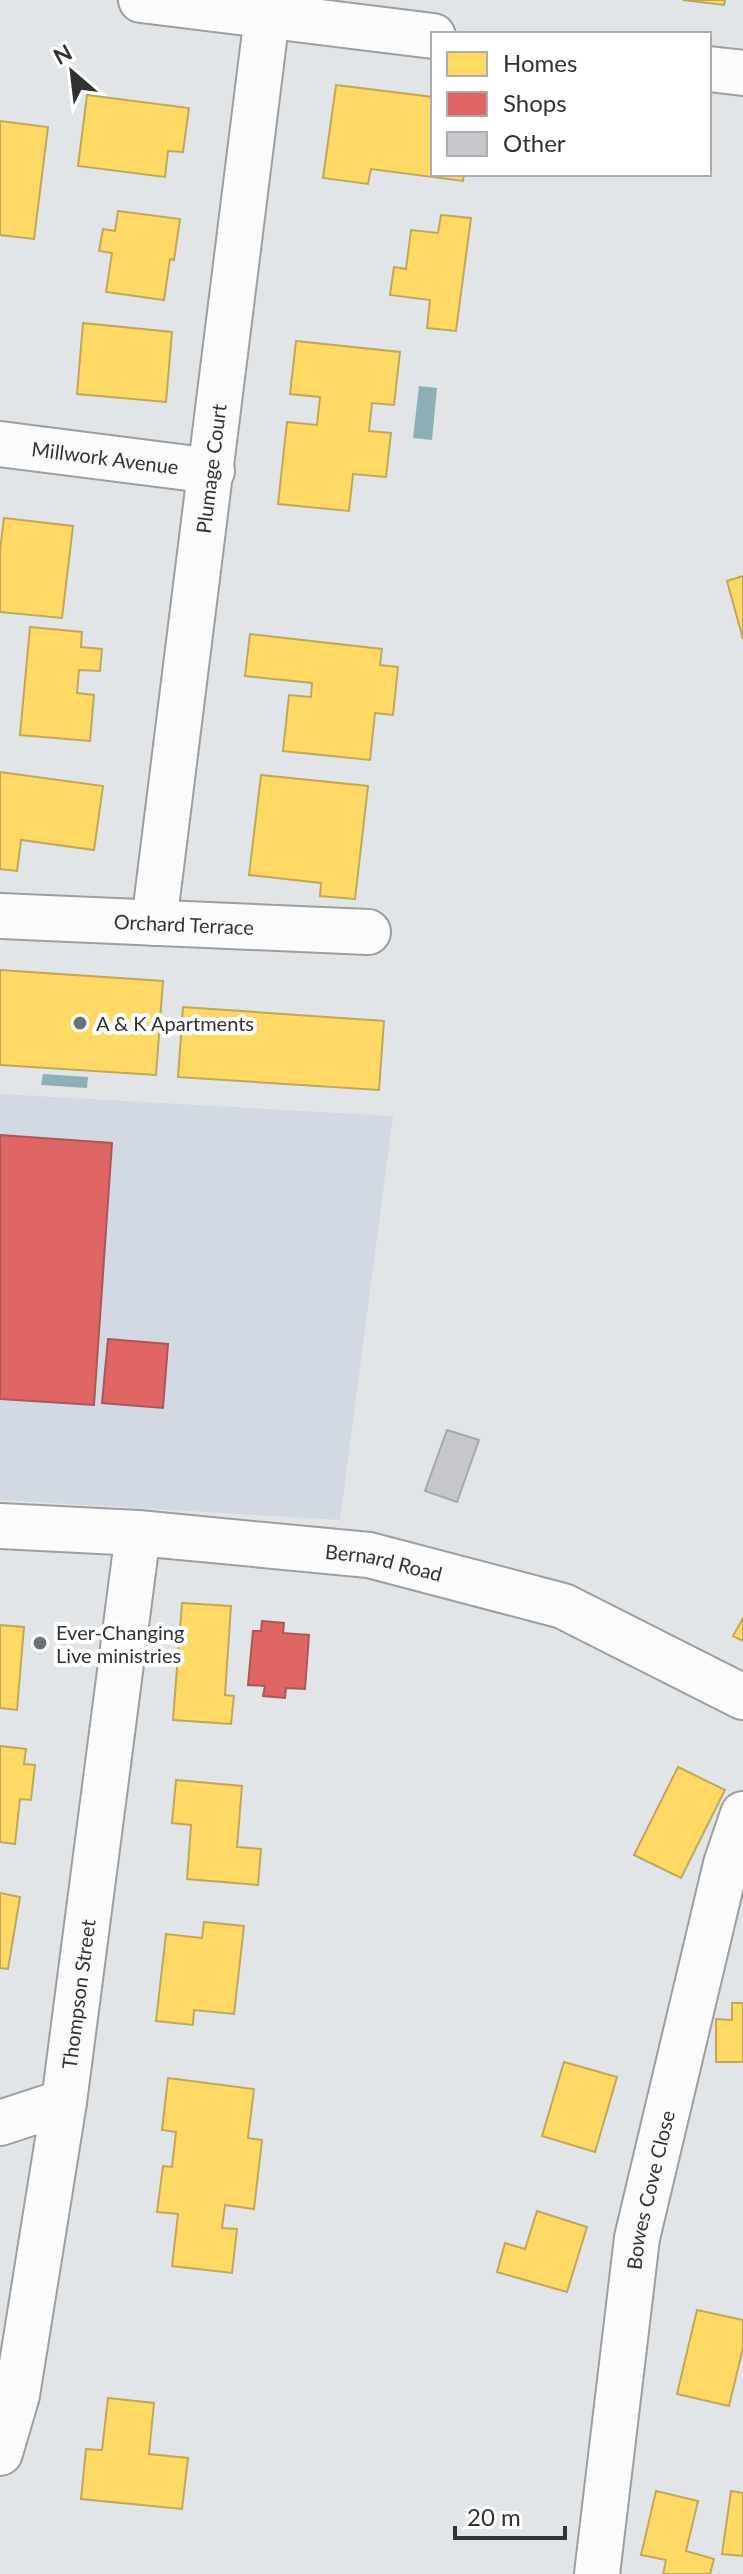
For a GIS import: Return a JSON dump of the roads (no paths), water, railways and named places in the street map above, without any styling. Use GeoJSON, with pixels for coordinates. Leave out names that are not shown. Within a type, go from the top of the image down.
{"type":"FeatureCollection","features":[{"type":"Feature","properties":{"kind":"street"},"geometry":{"type":"LineString","coordinates":[[169,2],[431,36]]}},
{"type":"Feature","properties":{"kind":"street","name":"Plumage Court"},"geometry":{"type":"LineString","coordinates":[[154,923],[267,16]]}},
{"type":"Feature","properties":{"kind":"street"},"geometry":{"type":"LineString","coordinates":[[711,69],[743,73]]}},
{"type":"Feature","properties":{"kind":"street","name":"Millwork Avenue"},"geometry":{"type":"LineString","coordinates":[[0,444],[212,471]]}},
{"type":"Feature","properties":{"kind":"street","name":"Orchard Terrace"},"geometry":{"type":"LineString","coordinates":[[0,916],[368,932]]}},
{"type":"Feature","properties":{"kind":"street","name":"Bernard Road"},"geometry":{"type":"LineString","coordinates":[[0,1526],[138,1533],[369,1555],[563,1606],[743,1697]]}},
{"type":"Feature","properties":{"kind":"street","name":"Thompson Street"},"geometry":{"type":"LineString","coordinates":[[0,2453],[17,2395],[64,2102],[138,1533]]}},
{"type":"Feature","properties":{"kind":"street","name":"Bowes Cove Close"},"geometry":{"type":"LineString","coordinates":[[597,2574],[637,2238],[726,1864],[743,1814]]}},
{"type":"Feature","properties":{"kind":"street"},"geometry":{"type":"LineString","coordinates":[[0,2123],[64,2102]]}},
{"type":"Feature","properties":{"kind":"water"},"geometry":{"type":"Polygon","coordinates":[[[419,386],[437,388],[432,440],[413,438],[419,386]]]}},
{"type":"Feature","properties":{"kind":"water"},"geometry":{"type":"Polygon","coordinates":[[[43,1074],[88,1077],[87,1088],[41,1085],[43,1074]]]}},
{"type":"Feature","properties":{"kind":"place","name":"A & K Apartments"},"geometry":{"type":"Point","coordinates":[80,1023]}},
{"type":"Feature","properties":{"kind":"place","name":"Ever-Changing Live ministries"},"geometry":{"type":"Point","coordinates":[40,1643]}}]}
